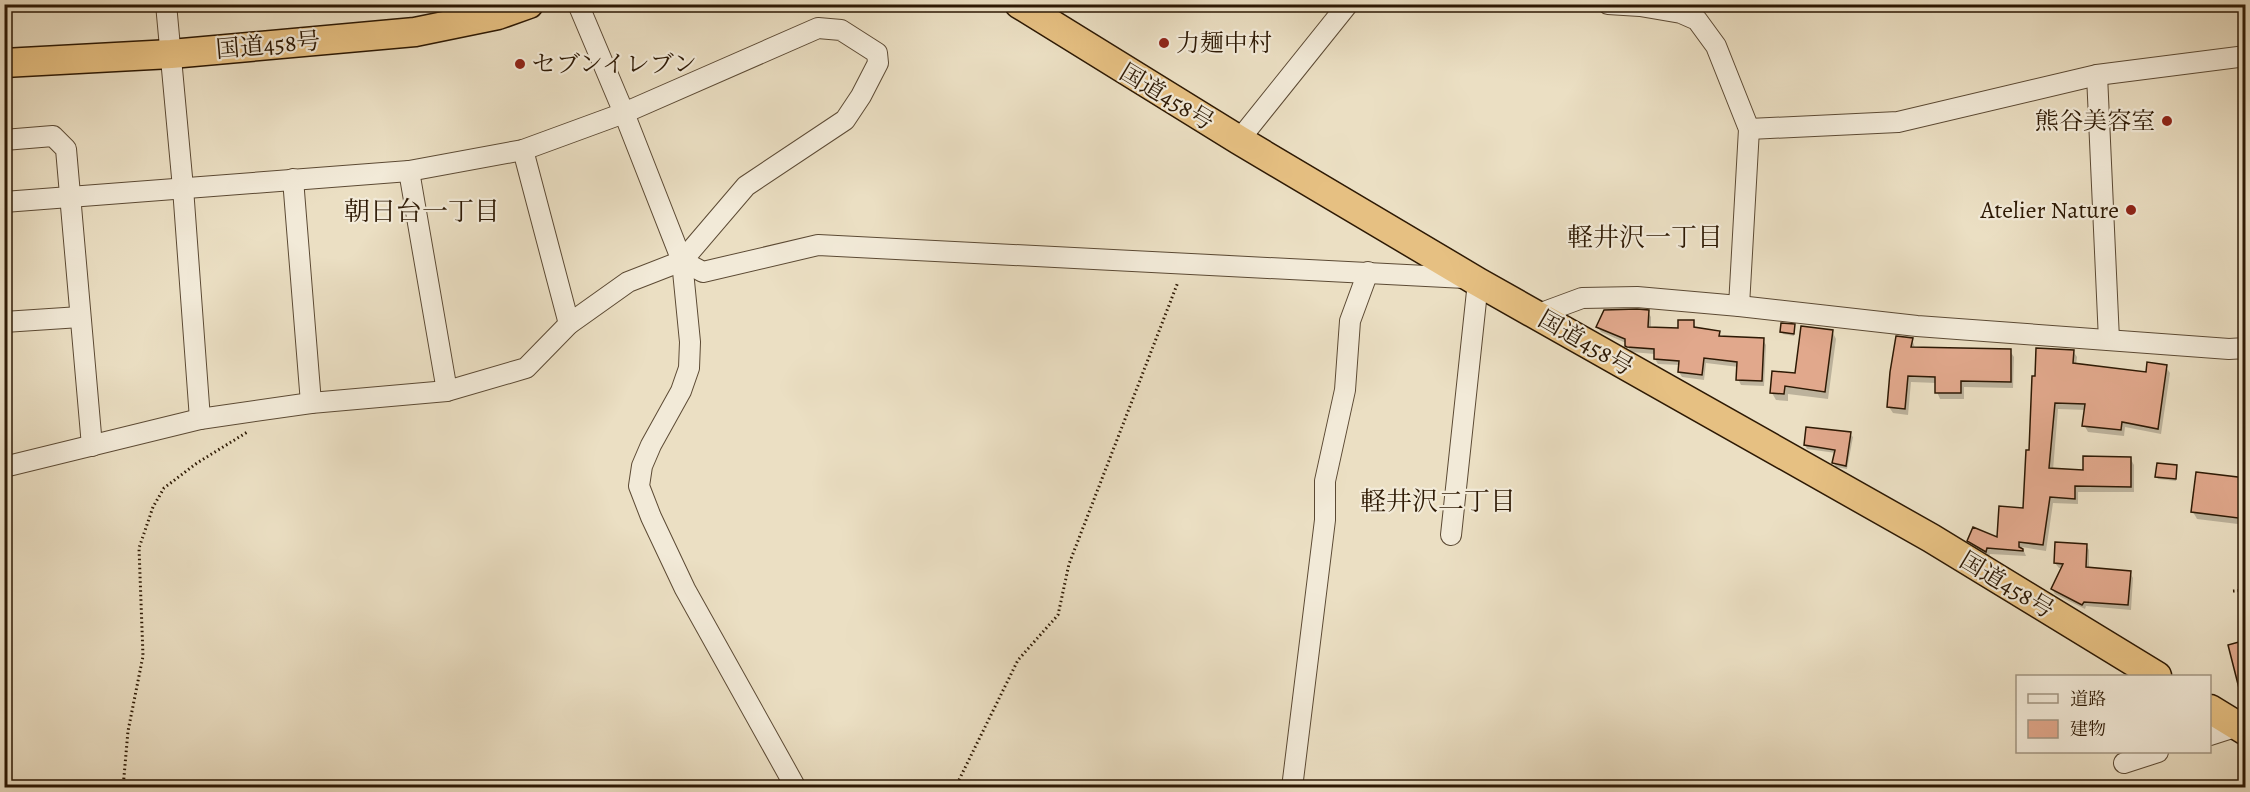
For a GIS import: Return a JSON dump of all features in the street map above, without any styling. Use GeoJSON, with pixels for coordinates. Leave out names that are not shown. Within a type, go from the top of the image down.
{"type":"FeatureCollection","features":[{"type":"Feature","properties":{"kind":"highway","name":"国道458号"},"geometry":{"type":"LineString","coordinates":[[4,63],[171,54],[415,32],[498,15],[529,4]]}},
{"type":"Feature","properties":{"kind":"highway","name":"国道458号"},"geometry":{"type":"LineString","coordinates":[[1019,4],[1239,140],[1476,280],[1931,538],[2155,675]]}},
{"type":"Feature","properties":{"kind":"street"},"geometry":{"type":"LineString","coordinates":[[166,4],[183,188],[200,419]]}},
{"type":"Feature","properties":{"kind":"street"},"geometry":{"type":"LineString","coordinates":[[578,4],[682,261],[690,342],[689,368],[681,390],[646,456],[639,486],[685,589],[796,788]]}},
{"type":"Feature","properties":{"kind":"street"},"geometry":{"type":"LineString","coordinates":[[1239,140],[1348,4]]}},
{"type":"Feature","properties":{"kind":"street"},"geometry":{"type":"LineString","coordinates":[[1608,4],[1689,10],[1716,46],[1749,129],[1739,306]]}},
{"type":"Feature","properties":{"kind":"street"},"geometry":{"type":"LineString","coordinates":[[4,202],[409,171],[523,150],[624,113],[818,28],[841,30],[877,53],[878,63],[861,96],[845,120],[780,161],[747,186],[682,261],[628,282],[569,324],[526,369],[447,392],[311,403],[200,419],[92,446],[6,463]]}},
{"type":"Feature","properties":{"kind":"street"},"geometry":{"type":"LineString","coordinates":[[1749,129],[1898,122],[2097,75],[2246,56]]}},
{"type":"Feature","properties":{"kind":"street"},"geometry":{"type":"LineString","coordinates":[[2097,75],[2109,340]]}},
{"type":"Feature","properties":{"kind":"street"},"geometry":{"type":"LineString","coordinates":[[4,140],[53,136],[66,148],[92,446]]}},
{"type":"Feature","properties":{"kind":"street"},"geometry":{"type":"LineString","coordinates":[[523,150],[569,324]]}},
{"type":"Feature","properties":{"kind":"street"},"geometry":{"type":"LineString","coordinates":[[409,171],[447,392]]}},
{"type":"Feature","properties":{"kind":"street"},"geometry":{"type":"LineString","coordinates":[[293,179],[311,403]]}},
{"type":"Feature","properties":{"kind":"street"},"geometry":{"type":"LineString","coordinates":[[682,261],[703,272],[818,245],[1368,272],[1476,280],[1451,535]]}},
{"type":"Feature","properties":{"kind":"street"},"geometry":{"type":"LineString","coordinates":[[1292,788],[1325,520],[1325,481],[1345,390],[1350,321],[1368,272]]}},
{"type":"Feature","properties":{"kind":"street"},"geometry":{"type":"LineString","coordinates":[[1536,315],[1582,298],[1637,297],[1917,326],[2229,349],[2246,348]]}},
{"type":"Feature","properties":{"kind":"street"},"geometry":{"type":"LineString","coordinates":[[4,322],[80,317]]}},
{"type":"Feature","properties":{"kind":"street"},"geometry":{"type":"LineString","coordinates":[[2124,763],[2155,753]]}},
{"type":"Feature","properties":{"kind":"path"},"geometry":{"type":"LineString","coordinates":[[955,788],[1018,660],[1058,615],[1069,564],[1185,263]]}},
{"type":"Feature","properties":{"kind":"path"},"geometry":{"type":"LineString","coordinates":[[123,788],[128,731],[143,656],[140,548],[153,507],[164,488],[196,463],[257,426]]}},
{"type":"Feature","properties":{"kind":"path"},"geometry":{"type":"LineString","coordinates":[[2233,591],[2246,590]]}},
{"type":"Feature","properties":{"kind":"building"},"geometry":{"type":"Polygon","coordinates":[[[1604,310],[1649,310],[1648,327],[1678,328],[1678,320],[1694,320],[1694,327],[1720,331],[1719,336],[1764,338],[1762,381],[1736,380],[1737,362],[1704,358],[1702,375],[1678,372],[1679,361],[1654,359],[1654,349],[1627,347],[1625,339],[1596,327],[1604,310]]]}},
{"type":"Feature","properties":{"kind":"building"},"geometry":{"type":"Polygon","coordinates":[[[1781,323],[1795,324],[1794,334],[1780,332],[1781,323]]]}},
{"type":"Feature","properties":{"kind":"building"},"geometry":{"type":"Polygon","coordinates":[[[1801,326],[1833,330],[1825,392],[1785,386],[1784,394],[1770,393],[1772,371],[1795,373],[1801,326]]]}},
{"type":"Feature","properties":{"kind":"building"},"geometry":{"type":"Polygon","coordinates":[[[1896,336],[1913,338],[1911,347],[2011,349],[2011,382],[1961,381],[1961,393],[1935,393],[1935,377],[1908,376],[1905,409],[1887,407],[1896,336]]]}},
{"type":"Feature","properties":{"kind":"building"},"geometry":{"type":"Polygon","coordinates":[[[2036,348],[2074,350],[2073,363],[2146,372],[2147,362],[2167,365],[2158,429],[2122,422],[2121,430],[2082,426],[2085,404],[2055,403],[2049,468],[2083,470],[2083,456],[2131,457],[2131,487],[2075,486],[2075,499],[2050,497],[2043,545],[2019,542],[2019,547],[2023,551],[1987,548],[1986,552],[1967,541],[1973,527],[1997,537],[1999,506],[2023,508],[2036,348]]]}},
{"type":"Feature","properties":{"kind":"building"},"geometry":{"type":"Polygon","coordinates":[[[1806,427],[1851,432],[1846,466],[1832,463],[1835,450],[1804,445],[1806,427]]]}},
{"type":"Feature","properties":{"kind":"building"},"geometry":{"type":"Polygon","coordinates":[[[2157,463],[2177,465],[2176,479],[2155,477],[2157,463]]]}},
{"type":"Feature","properties":{"kind":"building"},"geometry":{"type":"Polygon","coordinates":[[[2196,472],[2246,478],[2246,519],[2191,512],[2196,472]]]}},
{"type":"Feature","properties":{"kind":"building"},"geometry":{"type":"Polygon","coordinates":[[[2055,542],[2087,544],[2086,567],[2131,571],[2128,605],[2084,602],[2082,605],[2051,589],[2063,564],[2054,563],[2055,542]]]}},
{"type":"Feature","properties":{"kind":"building"},"geometry":{"type":"Polygon","coordinates":[[[2246,640],[2246,695],[2241,696],[2228,645],[2246,640]]]}},
{"type":"Feature","properties":{"kind":"place","name":"力麺中村"},"geometry":{"type":"Point","coordinates":[1164,43]}},
{"type":"Feature","properties":{"kind":"place","name":"セブンイレブン"},"geometry":{"type":"Point","coordinates":[520,64]}},
{"type":"Feature","properties":{"kind":"place","name":"熊谷美容室"},"geometry":{"type":"Point","coordinates":[2167,121]}},
{"type":"Feature","properties":{"kind":"place","name":"Atelier Nature"},"geometry":{"type":"Point","coordinates":[2131,210]}},
{"type":"Feature","properties":{"kind":"district","name":"朝日台一丁目"},"geometry":{"type":"Point","coordinates":[422,211]}},
{"type":"Feature","properties":{"kind":"district","name":"軽井沢一丁目"},"geometry":{"type":"Point","coordinates":[1645,237]}},
{"type":"Feature","properties":{"kind":"district","name":"軽井沢二丁目"},"geometry":{"type":"Point","coordinates":[1438,501]}}]}
